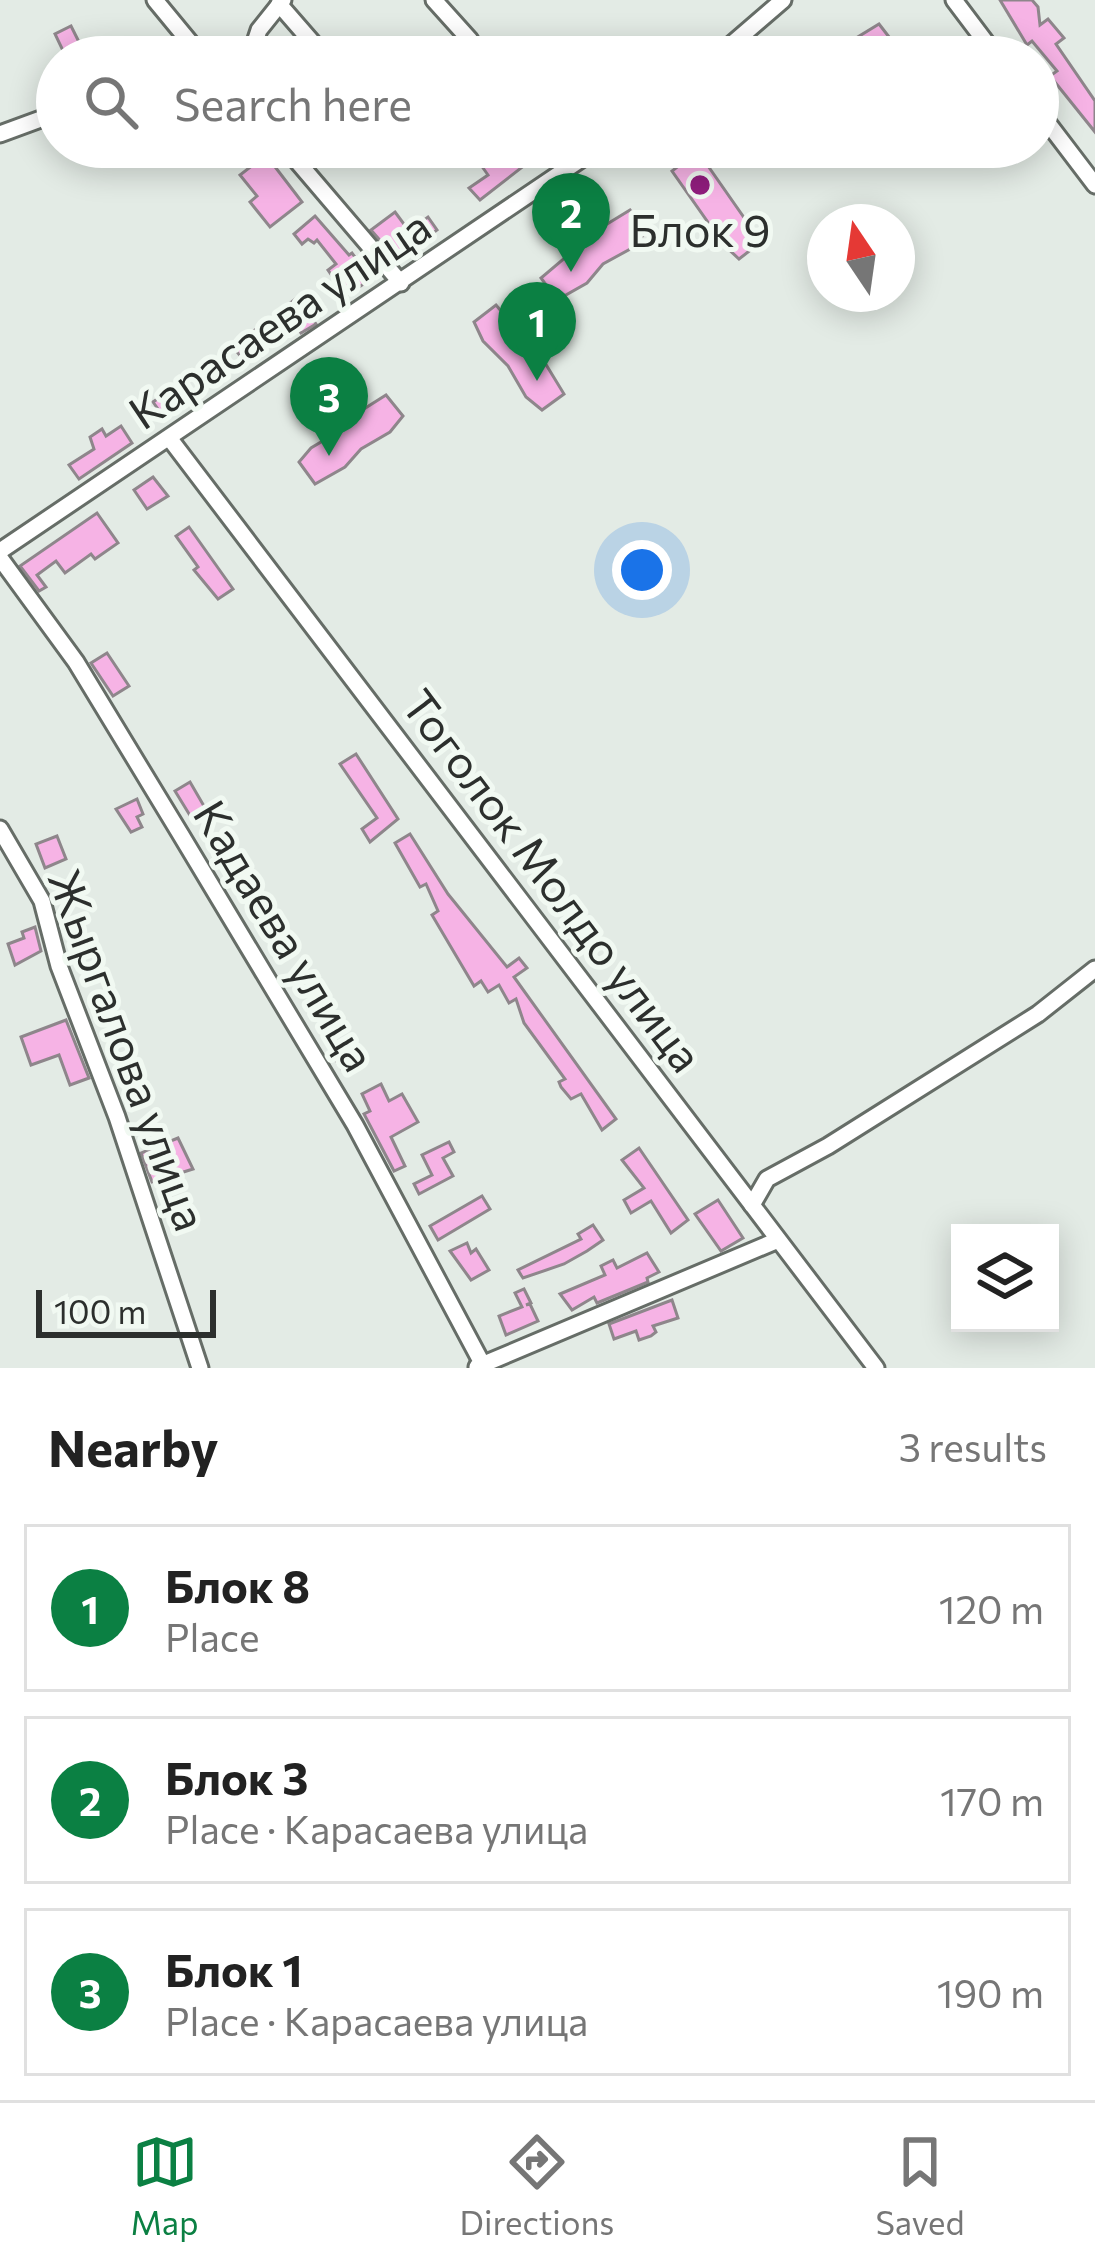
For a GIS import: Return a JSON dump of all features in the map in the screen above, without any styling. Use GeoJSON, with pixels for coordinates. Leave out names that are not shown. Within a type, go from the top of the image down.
{"type":"FeatureCollection","features":[{"type":"Feature","properties":{"kind":"street"},"geometry":{"type":"LineString","coordinates":[[155,0],[183,36]]}},
{"type":"Feature","properties":{"kind":"street"},"geometry":{"type":"LineString","coordinates":[[434,0],[466,36]]}},
{"type":"Feature","properties":{"kind":"street"},"geometry":{"type":"LineString","coordinates":[[741,36],[783,0]]}},
{"type":"Feature","properties":{"kind":"street"},"geometry":{"type":"LineString","coordinates":[[954,0],[981,36]]}},
{"type":"Feature","properties":{"kind":"street"},"geometry":{"type":"LineString","coordinates":[[258,36],[281,2],[308,36]]}},
{"type":"Feature","properties":{"kind":"street"},"geometry":{"type":"LineString","coordinates":[[0,134],[36,121]]}},
{"type":"Feature","properties":{"kind":"street"},"geometry":{"type":"LineString","coordinates":[[1059,138],[1095,185]]}},
{"type":"Feature","properties":{"kind":"street"},"geometry":{"type":"LineString","coordinates":[[303,168],[401,283]]}},
{"type":"Feature","properties":{"kind":"street","name":"Карасаева улица"},"geometry":{"type":"LineString","coordinates":[[0,555],[568,168]]}},
{"type":"Feature","properties":{"kind":"street","name":"Тоголок Молдо улица"},"geometry":{"type":"LineString","coordinates":[[170,439],[876,1368]]}},
{"type":"Feature","properties":{"kind":"street","name":"Кадаева улица"},"geometry":{"type":"LineString","coordinates":[[0,555],[76,662],[355,1125],[479,1366]]}},
{"type":"Feature","properties":{"kind":"street","name":"Жыргалова улица"},"geometry":{"type":"LineString","coordinates":[[0,829],[42,901],[59,967],[117,1117],[200,1368]]}},
{"type":"Feature","properties":{"kind":"street"},"geometry":{"type":"LineString","coordinates":[[752,1205],[767,1179],[1038,1014],[1095,968]]}},
{"type":"Feature","properties":{"kind":"street"},"geometry":{"type":"LineString","coordinates":[[479,1366],[778,1240]]}},
{"type":"Feature","properties":{"kind":"building"},"geometry":{"type":"Polygon","coordinates":[[[1000,0],[1032,0],[1040,25],[1048,19],[1064,38],[1059,42],[1059,36],[1022,36],[1000,0]]]}},
{"type":"Feature","properties":{"kind":"building"},"geometry":{"type":"Polygon","coordinates":[[[879,24],[888,36],[859,36],[879,24]]]}},
{"type":"Feature","properties":{"kind":"building"},"geometry":{"type":"Polygon","coordinates":[[[71,26],[76,36],[56,36],[71,26]]]}},
{"type":"Feature","properties":{"kind":"building"},"geometry":{"type":"Polygon","coordinates":[[[1059,48],[1095,101],[1095,132],[1059,87],[1059,48]]]}},
{"type":"Feature","properties":{"kind":"building"},"geometry":{"type":"Polygon","coordinates":[[[249,168],[276,168],[302,202],[270,227],[250,202],[257,196],[240,175],[249,168]]]}},
{"type":"Feature","properties":{"kind":"building"},"geometry":{"type":"Polygon","coordinates":[[[483,168],[521,168],[480,200],[469,188],[488,175],[483,168]]]}},
{"type":"Feature","properties":{"kind":"building"},"geometry":{"type":"Polygon","coordinates":[[[709,168],[761,242],[739,259],[672,171],[709,168]]]}},
{"type":"Feature","properties":{"kind":"building"},"geometry":{"type":"Polygon","coordinates":[[[630,210],[646,232],[632,248],[603,264],[587,283],[557,300],[541,278],[599,229],[630,210]]]}},
{"type":"Feature","properties":{"kind":"building"},"geometry":{"type":"Polygon","coordinates":[[[395,212],[409,231],[428,217],[437,230],[397,260],[371,230],[395,212]]]}},
{"type":"Feature","properties":{"kind":"building"},"geometry":{"type":"Polygon","coordinates":[[[315,216],[371,279],[346,296],[328,270],[336,264],[317,240],[302,244],[294,234],[315,216]]]}},
{"type":"Feature","properties":{"kind":"building"},"geometry":{"type":"Polygon","coordinates":[[[299,296],[305,304],[316,296],[325,308],[312,318],[316,324],[301,333],[296,326],[269,345],[266,341],[245,362],[234,348],[264,322],[267,326],[286,313],[283,309],[299,296]]]}},
{"type":"Feature","properties":{"kind":"building"},"geometry":{"type":"Polygon","coordinates":[[[496,305],[545,363],[564,394],[542,410],[526,397],[474,322],[496,305]]]}},
{"type":"Feature","properties":{"kind":"building"},"geometry":{"type":"Polygon","coordinates":[[[175,387],[185,402],[163,416],[153,402],[175,387]]]}},
{"type":"Feature","properties":{"kind":"building"},"geometry":{"type":"Polygon","coordinates":[[[386,395],[403,416],[345,467],[315,484],[299,462],[311,448],[386,395]]]}},
{"type":"Feature","properties":{"kind":"building"},"geometry":{"type":"Polygon","coordinates":[[[121,426],[132,443],[79,479],[69,465],[94,449],[90,437],[102,429],[106,436],[121,426]]]}},
{"type":"Feature","properties":{"kind":"building"},"geometry":{"type":"Polygon","coordinates":[[[153,477],[168,496],[147,509],[134,490],[153,477]]]}},
{"type":"Feature","properties":{"kind":"building"},"geometry":{"type":"Polygon","coordinates":[[[97,513],[118,543],[95,559],[91,554],[65,573],[56,561],[37,575],[46,587],[39,591],[20,566],[97,513]]]}},
{"type":"Feature","properties":{"kind":"building"},"geometry":{"type":"Polygon","coordinates":[[[189,527],[233,589],[218,599],[194,570],[198,567],[176,536],[189,527]]]}},
{"type":"Feature","properties":{"kind":"building"},"geometry":{"type":"Polygon","coordinates":[[[107,653],[129,686],[113,696],[91,663],[107,653]]]}},
{"type":"Feature","properties":{"kind":"building"},"geometry":{"type":"Polygon","coordinates":[[[356,754],[398,819],[370,842],[362,829],[377,818],[340,764],[356,754]]]}},
{"type":"Feature","properties":{"kind":"building"},"geometry":{"type":"Polygon","coordinates":[[[190,782],[208,813],[194,822],[175,791],[190,782]]]}},
{"type":"Feature","properties":{"kind":"building"},"geometry":{"type":"Polygon","coordinates":[[[137,799],[142,827],[131,832],[116,809],[137,799]]]}},
{"type":"Feature","properties":{"kind":"building"},"geometry":{"type":"Polygon","coordinates":[[[410,834],[448,894],[507,967],[519,958],[527,968],[514,977],[616,1119],[602,1130],[581,1094],[571,1099],[561,1087],[559,1082],[565,1079],[524,1023],[516,999],[509,1003],[499,985],[488,992],[481,981],[474,986],[432,915],[438,911],[426,884],[420,887],[395,843],[410,834]]]}},
{"type":"Feature","properties":{"kind":"building"},"geometry":{"type":"Polygon","coordinates":[[[57,836],[66,859],[45,868],[36,844],[57,836]]]}},
{"type":"Feature","properties":{"kind":"building"},"geometry":{"type":"Polygon","coordinates":[[[35,927],[41,951],[15,965],[8,944],[35,927]]]}},
{"type":"Feature","properties":{"kind":"building"},"geometry":{"type":"Polygon","coordinates":[[[66,1020],[89,1078],[70,1085],[59,1055],[31,1065],[21,1037],[66,1020]]]}},
{"type":"Feature","properties":{"kind":"building"},"geometry":{"type":"Polygon","coordinates":[[[353,1043],[365,1061],[345,1074],[333,1056],[353,1043]]]}},
{"type":"Feature","properties":{"kind":"building"},"geometry":{"type":"Polygon","coordinates":[[[381,1084],[389,1101],[402,1094],[418,1122],[391,1137],[405,1166],[394,1171],[364,1114],[370,1111],[362,1094],[381,1084]]]}},
{"type":"Feature","properties":{"kind":"building"},"geometry":{"type":"Polygon","coordinates":[[[178,1138],[193,1169],[152,1182],[141,1153],[178,1138]]]}},
{"type":"Feature","properties":{"kind":"building"},"geometry":{"type":"Polygon","coordinates":[[[449,1142],[454,1152],[443,1158],[453,1176],[419,1194],[414,1184],[432,1175],[422,1155],[449,1142]]]}},
{"type":"Feature","properties":{"kind":"building"},"geometry":{"type":"Polygon","coordinates":[[[639,1148],[688,1220],[671,1233],[651,1201],[631,1213],[624,1200],[644,1188],[622,1160],[639,1148]]]}},
{"type":"Feature","properties":{"kind":"building"},"geometry":{"type":"Polygon","coordinates":[[[482,1196],[490,1209],[438,1240],[430,1226],[482,1196]]]}},
{"type":"Feature","properties":{"kind":"building"},"geometry":{"type":"Polygon","coordinates":[[[718,1200],[743,1238],[721,1251],[695,1214],[718,1200]]]}},
{"type":"Feature","properties":{"kind":"building"},"geometry":{"type":"Polygon","coordinates":[[[593,1225],[603,1240],[564,1264],[523,1278],[518,1270],[581,1239],[578,1234],[593,1225]]]}},
{"type":"Feature","properties":{"kind":"building"},"geometry":{"type":"Polygon","coordinates":[[[467,1243],[489,1270],[471,1280],[450,1251],[467,1243]]]}},
{"type":"Feature","properties":{"kind":"building"},"geometry":{"type":"Polygon","coordinates":[[[647,1253],[659,1272],[647,1278],[648,1282],[597,1303],[594,1297],[572,1310],[560,1294],[605,1275],[601,1266],[613,1260],[617,1268],[647,1253]]]}},
{"type":"Feature","properties":{"kind":"building"},"geometry":{"type":"Polygon","coordinates":[[[524,1289],[531,1303],[526,1305],[530,1304],[538,1321],[506,1335],[499,1316],[522,1307],[515,1293],[524,1289]]]}},
{"type":"Feature","properties":{"kind":"building"},"geometry":{"type":"Polygon","coordinates":[[[672,1300],[678,1318],[653,1326],[656,1332],[639,1340],[636,1331],[614,1339],[609,1324],[672,1300]]]}},
{"type":"Feature","properties":{"kind":"place","name":"Блок 9"},"geometry":{"type":"Point","coordinates":[700,185]}},
{"type":"Feature","properties":{"kind":"place","name":"Блок 3"},"geometry":{"type":"Point","coordinates":[571,272]}},
{"type":"Feature","properties":{"kind":"place","name":"Блок 8"},"geometry":{"type":"Point","coordinates":[537,381]}},
{"type":"Feature","properties":{"kind":"place","name":"Блок 1"},"geometry":{"type":"Point","coordinates":[329,456]}}]}
